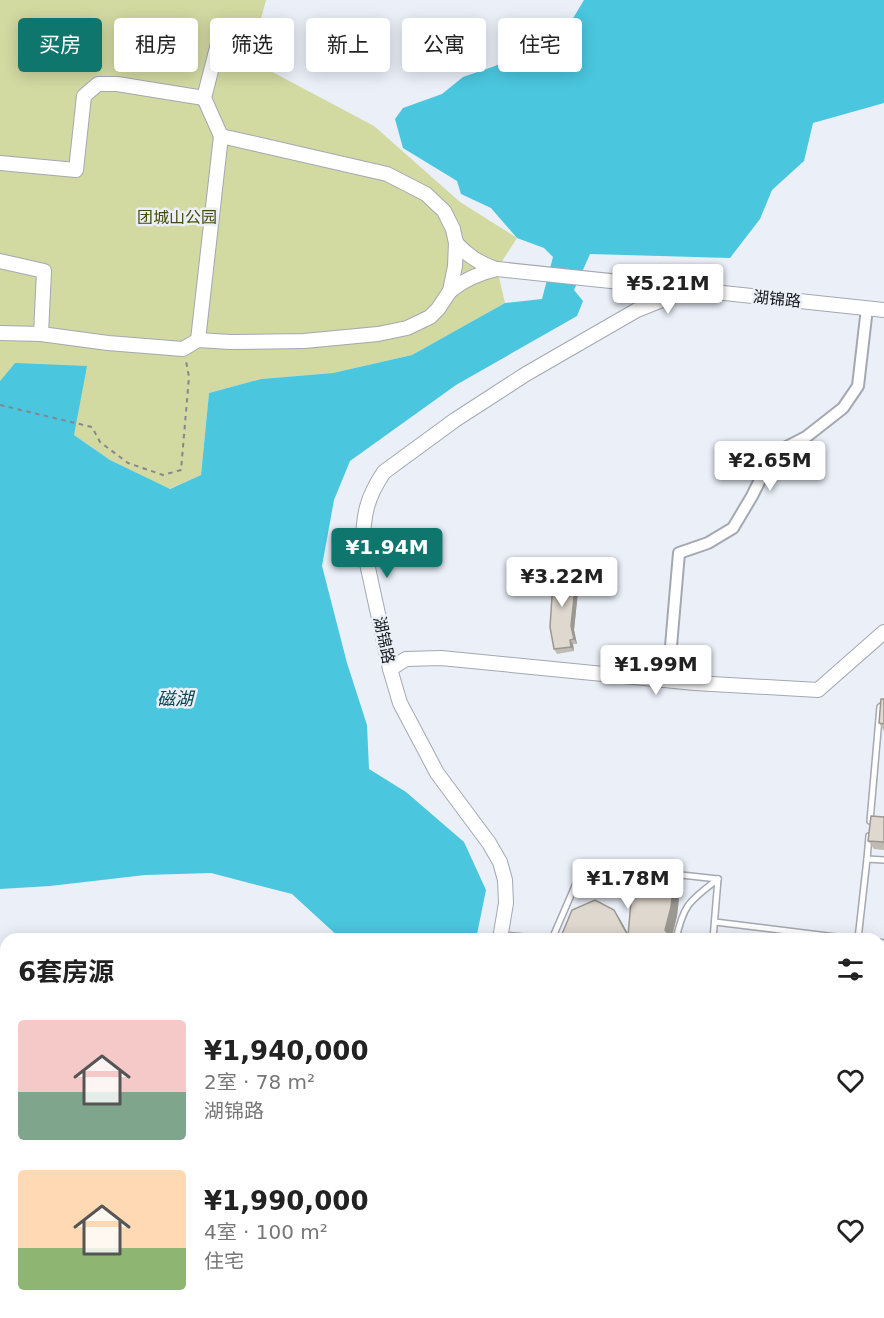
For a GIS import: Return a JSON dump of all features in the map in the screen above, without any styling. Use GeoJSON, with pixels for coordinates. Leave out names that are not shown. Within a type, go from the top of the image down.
{"type":"FeatureCollection","features":[{"type":"Feature","properties":{"kind":"street"},"geometry":{"type":"LineString","coordinates":[[198,340],[222,136],[204,98],[211,72]]}},
{"type":"Feature","properties":{"kind":"street"},"geometry":{"type":"LineString","coordinates":[[0,164],[76,170],[84,96],[98,84],[117,84],[204,98]]}},
{"type":"Feature","properties":{"kind":"street"},"geometry":{"type":"LineString","coordinates":[[0,333],[41,334],[108,344],[183,349],[198,340],[304,341],[378,334],[419,323],[438,309],[450,291],[455,266],[456,243],[450,223],[439,206],[426,194],[387,174],[222,136]]}},
{"type":"Feature","properties":{"kind":"street"},"geometry":{"type":"LineString","coordinates":[[456,243],[479,262],[497,269]]}},
{"type":"Feature","properties":{"kind":"street"},"geometry":{"type":"LineString","coordinates":[[0,261],[44,271],[41,334]]}},
{"type":"Feature","properties":{"kind":"street"},"geometry":{"type":"LineString","coordinates":[[450,291],[471,277],[497,269]]}},
{"type":"Feature","properties":{"kind":"street","name":"湖锦路"},"geometry":{"type":"LineString","coordinates":[[497,269],[884,310]]}},
{"type":"Feature","properties":{"kind":"street","name":"湖锦路"},"geometry":{"type":"LineString","coordinates":[[501,933],[506,903],[505,880],[500,862],[489,843],[436,773],[400,703],[390,669],[363,545],[366,505],[373,488],[384,472],[491,396],[637,310],[687,290]]}},
{"type":"Feature","properties":{"kind":"street"},"geometry":{"type":"LineString","coordinates":[[668,681],[679,553],[708,543],[733,528],[773,454],[806,437],[843,408],[858,386],[867,308]]}},
{"type":"Feature","properties":{"kind":"street"},"geometry":{"type":"LineString","coordinates":[[390,669],[406,659],[441,658],[668,681],[768,689],[818,690],[884,632]]}},
{"type":"Feature","properties":{"kind":"lane"},"geometry":{"type":"LineString","coordinates":[[859,933],[880,707],[884,704]]}},
{"type":"Feature","properties":{"kind":"lane"},"geometry":{"type":"LineString","coordinates":[[867,859],[884,860]]}},
{"type":"Feature","properties":{"kind":"lane"},"geometry":{"type":"LineString","coordinates":[[553,933],[584,864],[640,871]]}},
{"type":"Feature","properties":{"kind":"lane"},"geometry":{"type":"LineString","coordinates":[[662,873],[718,879]]}},
{"type":"Feature","properties":{"kind":"lane"},"geometry":{"type":"LineString","coordinates":[[714,933],[718,879]]}},
{"type":"Feature","properties":{"kind":"lane"},"geometry":{"type":"LineString","coordinates":[[677,933],[682,913],[693,899],[718,879]]}},
{"type":"Feature","properties":{"kind":"lane"},"geometry":{"type":"LineString","coordinates":[[715,922],[804,933]]}},
{"type":"Feature","properties":{"kind":"path"},"geometry":{"type":"LineString","coordinates":[[0,405],[92,427],[100,442],[128,463],[163,475],[181,470],[189,376],[186,360]]}},
{"type":"Feature","properties":{"kind":"green space","name":"团城山公园"},"geometry":{"type":"Polygon","coordinates":[[[0,0],[266,0],[261,18],[210,18],[210,72],[273,72],[374,126],[460,202],[517,238],[497,269],[505,303],[412,355],[333,373],[261,379],[209,393],[201,475],[169,489],[110,460],[74,435],[15,363],[0,381],[0,0]]]}},
{"type":"Feature","properties":{"kind":"water","name":"磁湖"},"geometry":{"type":"Polygon","coordinates":[[[584,0],[884,0],[884,103],[813,123],[804,161],[772,190],[760,219],[730,258],[590,254],[574,290],[583,301],[577,316],[456,385],[350,461],[334,500],[322,566],[347,663],[367,725],[369,769],[406,792],[464,842],[486,890],[477,933],[334,933],[292,894],[211,873],[145,875],[50,886],[0,889],[0,381],[15,363],[87,366],[74,435],[110,460],[170,489],[201,475],[209,393],[261,379],[333,373],[412,355],[505,303],[542,299],[553,257],[544,248],[517,238],[491,208],[461,194],[457,181],[403,148],[395,119],[403,108],[442,94],[463,77],[486,72],[486,69],[498,64],[498,72],[582,72],[582,18],[573,18],[584,0]]]}},
{"type":"Feature","properties":{"kind":"building"},"geometry":{"type":"Polygon","coordinates":[[[552,569],[573,571],[573,577],[576,578],[571,626],[574,639],[570,640],[571,647],[554,649],[550,627],[552,569]]]}},
{"type":"Feature","properties":{"kind":"building"},"geometry":{"type":"Polygon","coordinates":[[[881,699],[884,699],[884,724],[879,723],[881,699]]]}},
{"type":"Feature","properties":{"kind":"building"},"geometry":{"type":"Polygon","coordinates":[[[871,816],[884,817],[884,842],[868,841],[871,816]]]}},
{"type":"Feature","properties":{"kind":"building"},"geometry":{"type":"Polygon","coordinates":[[[626,866],[675,871],[671,907],[665,930],[667,933],[628,933],[632,890],[624,889],[626,866]]]}},
{"type":"Feature","properties":{"kind":"building"},"geometry":{"type":"Polygon","coordinates":[[[595,900],[614,910],[626,933],[562,933],[572,910],[595,900]]]}}]}
